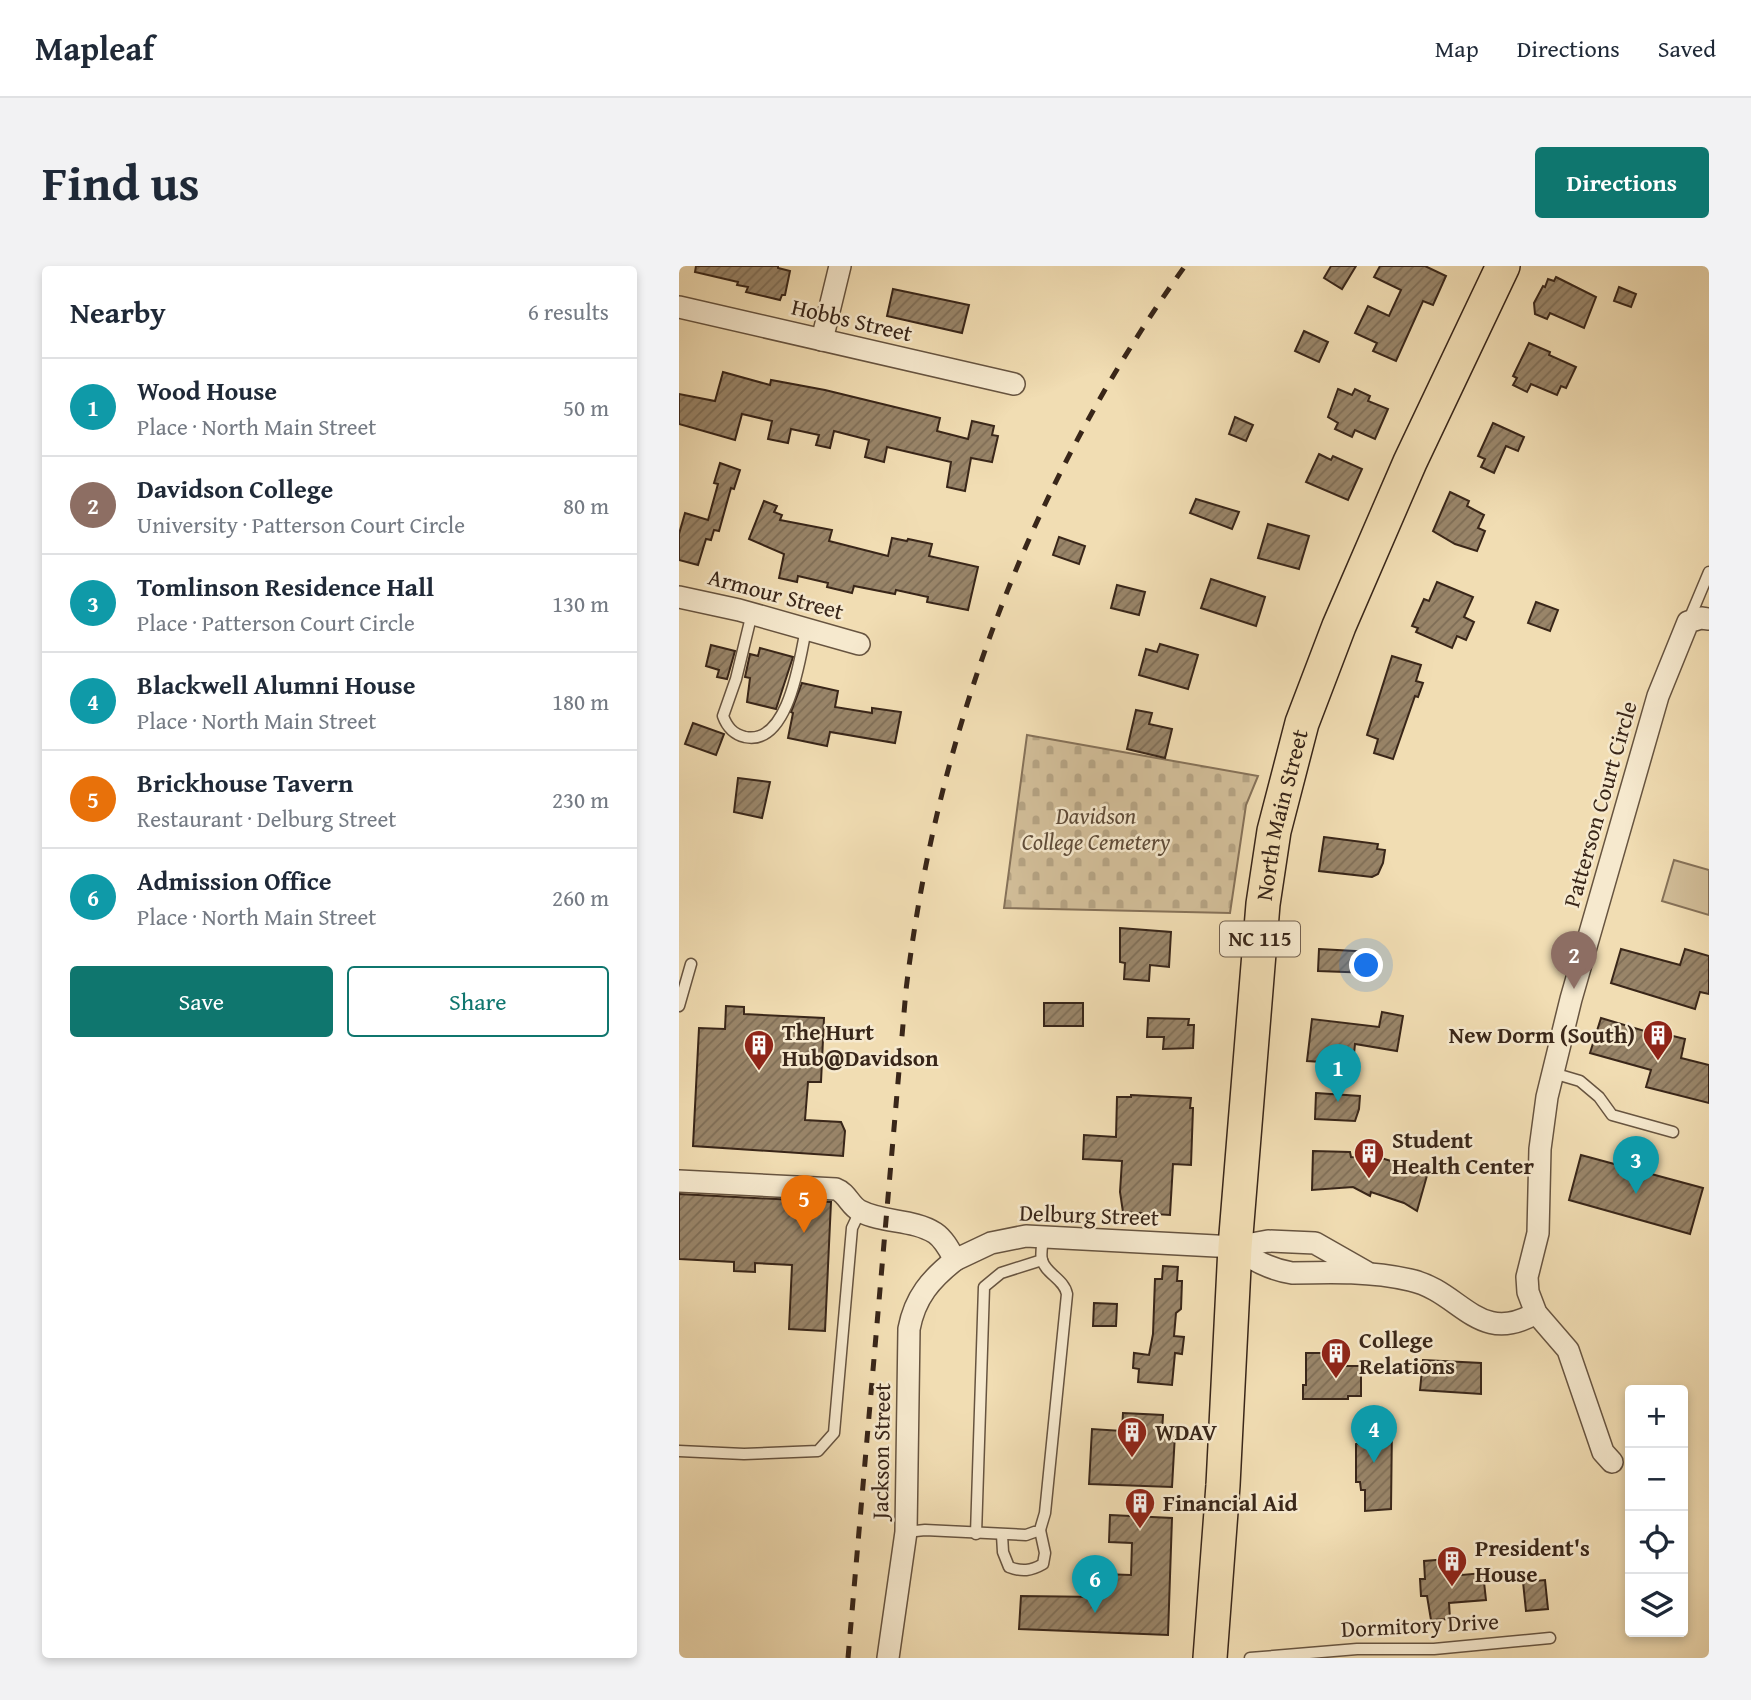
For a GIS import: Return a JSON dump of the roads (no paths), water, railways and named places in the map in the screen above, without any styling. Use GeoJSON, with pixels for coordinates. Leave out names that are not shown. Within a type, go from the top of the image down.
{"type":"FeatureCollection","features":[{"type":"Feature","properties":{"kind":"main road","name":"North Main Street"},"geometry":{"type":"LineString","coordinates":[[1210,1658],[1223,1485],[1234,1247],[1263,904],[1274,831],[1302,723],[1358,581],[1410,462],[1503,266]]}},
{"type":"Feature","properties":{"kind":"street"},"geometry":{"type":"LineString","coordinates":[[822,340],[840,266]]}},
{"type":"Feature","properties":{"kind":"street","name":"Hobbs Street"},"geometry":{"type":"LineString","coordinates":[[679,307],[1014,384]]}},
{"type":"Feature","properties":{"kind":"street","name":"Armour Street"},"geometry":{"type":"LineString","coordinates":[[679,597],[859,644]]}},
{"type":"Feature","properties":{"kind":"street","name":"Patterson Court Circle"},"geometry":{"type":"LineString","coordinates":[[1536,1313],[1528,1292],[1527,1277],[1538,1233],[1540,1149],[1553,1073],[1571,999],[1658,696],[1699,621]]}},
{"type":"Feature","properties":{"kind":"street"},"geometry":{"type":"LineString","coordinates":[[679,1181],[836,1189],[842,1191],[860,1211],[931,1231],[942,1240],[955,1259]]}},
{"type":"Feature","properties":{"kind":"street","name":"Delburg Street"},"geometry":{"type":"LineString","coordinates":[[955,1259],[1003,1239],[1043,1236],[1234,1247],[1268,1241],[1315,1243],[1366,1272]]}},
{"type":"Feature","properties":{"kind":"street"},"geometry":{"type":"LineString","coordinates":[[1234,1247],[1259,1264],[1280,1271],[1366,1272],[1423,1283],[1492,1324],[1504,1326],[1536,1313],[1568,1350],[1603,1452],[1612,1462]]}},
{"type":"Feature","properties":{"kind":"street","name":"Jackson Street"},"geometry":{"type":"LineString","coordinates":[[888,1658],[906,1532],[909,1329],[912,1314],[924,1289],[955,1259]]}},
{"type":"Feature","properties":{"kind":"lane"},"geometry":{"type":"LineString","coordinates":[[1699,621],[1709,572]]}},
{"type":"Feature","properties":{"kind":"lane"},"geometry":{"type":"LineString","coordinates":[[752,614],[736,679],[723,716],[727,727],[739,735],[751,738],[765,733],[776,723],[789,703],[806,629]]}},
{"type":"Feature","properties":{"kind":"lane"},"geometry":{"type":"LineString","coordinates":[[679,1006],[691,964]]}},
{"type":"Feature","properties":{"kind":"lane"},"geometry":{"type":"LineString","coordinates":[[1553,1073],[1580,1081],[1599,1097],[1612,1115],[1674,1132]]}},
{"type":"Feature","properties":{"kind":"lane"},"geometry":{"type":"LineString","coordinates":[[679,1451],[744,1454],[818,1451],[834,1433],[852,1228],[860,1211]]}},
{"type":"Feature","properties":{"kind":"lane"},"geometry":{"type":"LineString","coordinates":[[1002,1535],[1003,1552],[1009,1567],[1020,1571],[1032,1570],[1043,1564],[1045,1553],[1040,1530],[1045,1513],[1067,1294],[1066,1287],[1042,1260],[1043,1236]]}},
{"type":"Feature","properties":{"kind":"lane"},"geometry":{"type":"LineString","coordinates":[[976,1534],[984,1287],[1001,1273],[1042,1260]]}},
{"type":"Feature","properties":{"kind":"lane"},"geometry":{"type":"LineString","coordinates":[[906,1532],[925,1530],[1026,1535],[1040,1530]]}},
{"type":"Feature","properties":{"kind":"lane","name":"Dormitory Drive"},"geometry":{"type":"LineString","coordinates":[[1250,1658],[1379,1653],[1550,1638]]}},
{"type":"Feature","properties":{"kind":"railway"},"geometry":{"type":"LineString","coordinates":[[848,1658],[906,990],[921,893],[941,797],[968,703],[1000,610],[1038,520],[1081,432],[1130,348],[1185,266]]}},
{"type":"Feature","properties":{"kind":"place","name":"Davidson College"},"geometry":{"type":"Point","coordinates":[1574,989]}},
{"type":"Feature","properties":{"kind":"place","name":"New Dorm (South)"},"geometry":{"type":"Point","coordinates":[1658,1062]}},
{"type":"Feature","properties":{"kind":"place","name":"The Hurt Hub@Davidson"},"geometry":{"type":"Point","coordinates":[759,1072]}},
{"type":"Feature","properties":{"kind":"place","name":"Wood House"},"geometry":{"type":"Point","coordinates":[1338,1102]}},
{"type":"Feature","properties":{"kind":"place","name":"Student Health Center"},"geometry":{"type":"Point","coordinates":[1369,1180]}},
{"type":"Feature","properties":{"kind":"place","name":"Tomlinson Residence Hall"},"geometry":{"type":"Point","coordinates":[1636,1194]}},
{"type":"Feature","properties":{"kind":"place","name":"Brickhouse Tavern"},"geometry":{"type":"Point","coordinates":[804,1233]}},
{"type":"Feature","properties":{"kind":"place","name":"College Relations"},"geometry":{"type":"Point","coordinates":[1336,1380]}},
{"type":"Feature","properties":{"kind":"place","name":"WDAV"},"geometry":{"type":"Point","coordinates":[1132,1459]}},
{"type":"Feature","properties":{"kind":"place","name":"Blackwell Alumni House"},"geometry":{"type":"Point","coordinates":[1374,1463]}},
{"type":"Feature","properties":{"kind":"place","name":"Financial Aid"},"geometry":{"type":"Point","coordinates":[1140,1530]}},
{"type":"Feature","properties":{"kind":"place","name":"President's House"},"geometry":{"type":"Point","coordinates":[1452,1588]}},
{"type":"Feature","properties":{"kind":"place","name":"Admission Office"},"geometry":{"type":"Point","coordinates":[1095,1613]}},
{"type":"Feature","properties":{"kind":"park label","name":"Davidson College Cemetery"},"geometry":{"type":"Point","coordinates":[1096,829]}}]}
